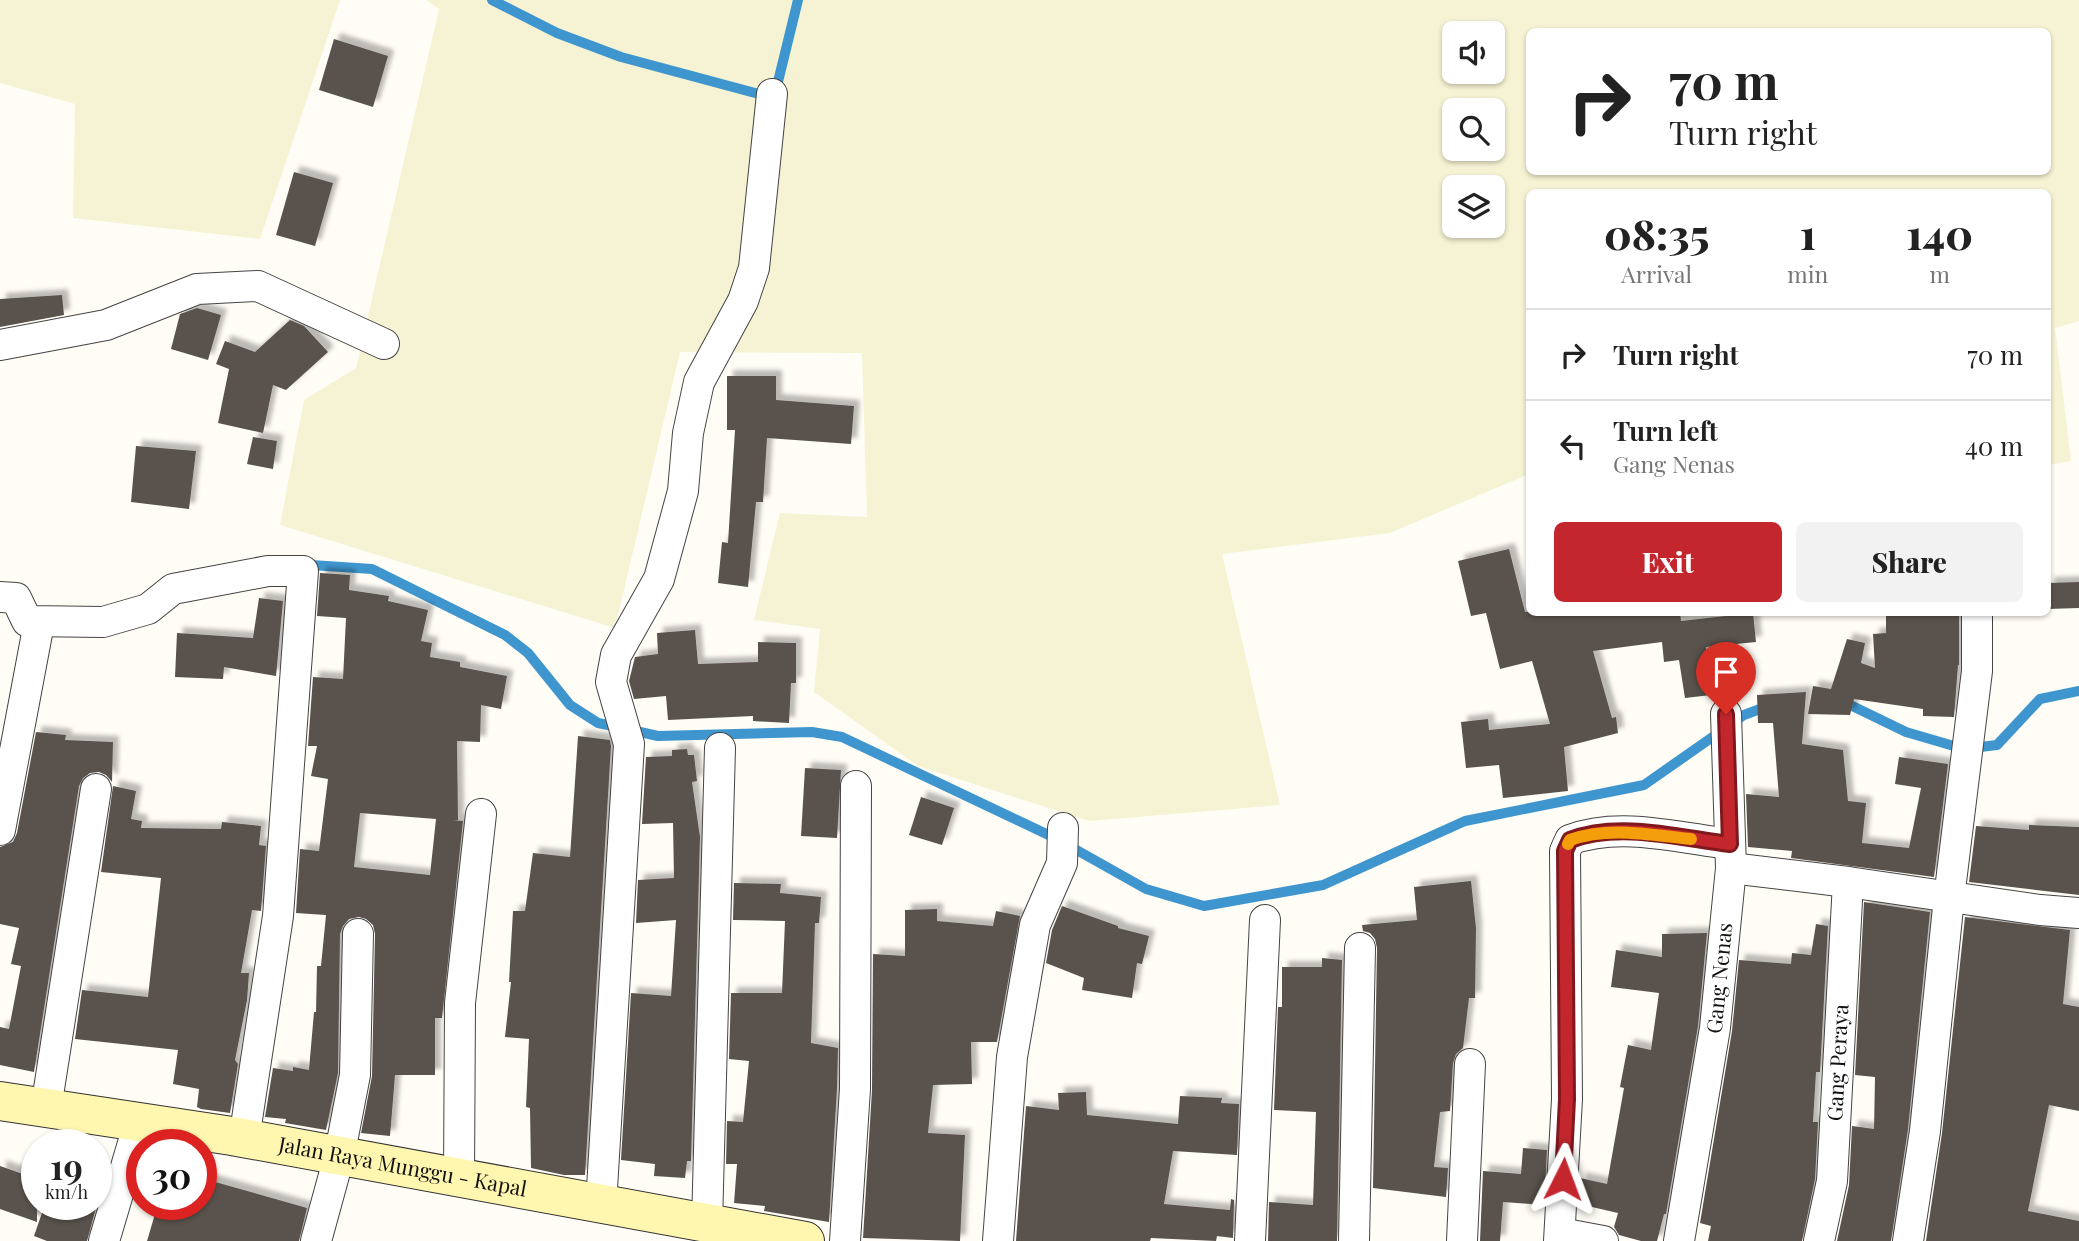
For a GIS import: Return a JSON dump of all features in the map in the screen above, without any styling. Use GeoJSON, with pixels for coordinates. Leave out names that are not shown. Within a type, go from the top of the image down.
{"type":"FeatureCollection","features":[{"type":"Feature","properties":{"kind":"street"},"geometry":{"type":"LineString","coordinates":[[601,1205],[629,744],[611,682],[616,655],[659,579],[683,491],[688,433],[699,382],[743,301],[754,268],[772,94]]}},
{"type":"Feature","properties":{"kind":"street"},"geometry":{"type":"LineString","coordinates":[[0,345],[106,325],[197,289],[258,286],[384,344]]}},
{"type":"Feature","properties":{"kind":"street"},"geometry":{"type":"LineString","coordinates":[[0,597],[16,598],[27,621],[103,622],[148,609],[173,589],[268,571],[303,571],[278,916],[244,1139]]}},
{"type":"Feature","properties":{"kind":"street"},"geometry":{"type":"LineString","coordinates":[[1908,1241],[1925,1131],[1949,898],[1977,671],[1977,616]]}},
{"type":"Feature","properties":{"kind":"street"},"geometry":{"type":"LineString","coordinates":[[0,830],[39,623]]}},
{"type":"Feature","properties":{"kind":"street","name":"Gang Nenas"},"geometry":{"type":"LineString","coordinates":[[1679,1241],[1714,1028],[1730,856],[1726,714]]}},
{"type":"Feature","properties":{"kind":"street"},"geometry":{"type":"LineString","coordinates":[[681,1227],[720,748]]}},
{"type":"Feature","properties":{"kind":"street"},"geometry":{"type":"LineString","coordinates":[[845,1241],[855,1089],[856,786]]}},
{"type":"Feature","properties":{"kind":"street"},"geometry":{"type":"LineString","coordinates":[[46,1108],[96,789]]}},
{"type":"Feature","properties":{"kind":"street"},"geometry":{"type":"LineString","coordinates":[[459,1179],[460,1003],[481,814]]}},
{"type":"Feature","properties":{"kind":"street"},"geometry":{"type":"LineString","coordinates":[[998,1241],[1012,1057],[1035,925],[1062,863],[1063,828]]}},
{"type":"Feature","properties":{"kind":"street"},"geometry":{"type":"LineString","coordinates":[[1603,1241],[1560,1237],[1567,1099],[1565,851],[1570,840],[1583,835],[1628,832],[1848,882],[1949,898],[2079,913]]}},
{"type":"Feature","properties":{"kind":"street","name":"Gang Peraya"},"geometry":{"type":"LineString","coordinates":[[1819,1241],[1832,1181],[1848,882]]}},
{"type":"Feature","properties":{"kind":"street"},"geometry":{"type":"LineString","coordinates":[[1250,1241],[1265,920]]}},
{"type":"Feature","properties":{"kind":"street"},"geometry":{"type":"LineString","coordinates":[[316,1241],[339,1157],[355,1075],[358,934]]}},
{"type":"Feature","properties":{"kind":"street"},"geometry":{"type":"LineString","coordinates":[[1354,1241],[1360,948]]}},
{"type":"Feature","properties":{"kind":"street"},"geometry":{"type":"LineString","coordinates":[[1462,1241],[1470,1064]]}},
{"type":"Feature","properties":{"kind":"street","name":"Jalan Raya Munggu - Kapal"},"geometry":{"type":"LineString","coordinates":[[0,1101],[244,1139],[601,1205],[681,1227],[805,1241]]}},
{"type":"Feature","properties":{"kind":"street"},"geometry":{"type":"LineString","coordinates":[[104,1241],[139,1123]]}},
{"type":"Feature","properties":{"kind":"shaded area"},"geometry":{"type":"Polygon","coordinates":[[[0,0],[340,0],[260,239],[73,218],[75,104],[0,83],[0,0]]]}},
{"type":"Feature","properties":{"kind":"shaded area"},"geometry":{"type":"Polygon","coordinates":[[[426,0],[2079,0],[2079,321],[2055,328],[2071,461],[2051,464],[2051,189],[1526,189],[1526,475],[1390,533],[1222,554],[1280,805],[1089,821],[918,766],[814,692],[820,629],[754,620],[780,513],[867,517],[862,353],[680,352],[615,628],[280,525],[304,400],[356,368],[439,9],[426,0]]]}},
{"type":"Feature","properties":{"kind":"building"},"geometry":{"type":"Polygon","coordinates":[[[334,39],[388,56],[373,107],[319,90],[334,39]]]}},
{"type":"Feature","properties":{"kind":"building"},"geometry":{"type":"Polygon","coordinates":[[[294,172],[333,183],[315,246],[276,235],[294,172]]]}},
{"type":"Feature","properties":{"kind":"building"},"geometry":{"type":"Polygon","coordinates":[[[62,295],[64,315],[0,327],[0,299],[62,295]]]}},
{"type":"Feature","properties":{"kind":"building"},"geometry":{"type":"Polygon","coordinates":[[[197,308],[221,315],[208,360],[171,349],[180,314],[197,308]]]}},
{"type":"Feature","properties":{"kind":"building"},"geometry":{"type":"Polygon","coordinates":[[[290,320],[304,326],[328,352],[286,390],[273,385],[263,433],[218,423],[229,369],[216,364],[225,341],[255,352],[290,320]]]}},
{"type":"Feature","properties":{"kind":"building"},"geometry":{"type":"Polygon","coordinates":[[[727,376],[776,376],[776,400],[854,406],[851,444],[767,438],[763,502],[756,502],[748,587],[718,583],[722,542],[728,543],[735,430],[727,430],[727,376]]]}},
{"type":"Feature","properties":{"kind":"building"},"geometry":{"type":"Polygon","coordinates":[[[253,437],[277,441],[273,469],[247,464],[253,437]]]}},
{"type":"Feature","properties":{"kind":"building"},"geometry":{"type":"Polygon","coordinates":[[[136,446],[196,451],[189,509],[131,502],[136,446]]]}},
{"type":"Feature","properties":{"kind":"building"},"geometry":{"type":"Polygon","coordinates":[[[1509,549],[1526,616],[1680,616],[1681,621],[1753,616],[1756,642],[1706,647],[1711,695],[1685,698],[1679,660],[1664,662],[1662,642],[1593,651],[1612,718],[1616,717],[1618,733],[1564,747],[1568,791],[1503,798],[1499,765],[1466,768],[1461,722],[1488,719],[1489,730],[1550,724],[1532,661],[1500,669],[1486,613],[1471,616],[1458,561],[1509,549]]]}},
{"type":"Feature","properties":{"kind":"building"},"geometry":{"type":"Polygon","coordinates":[[[320,573],[350,575],[349,590],[389,596],[388,601],[428,610],[421,641],[432,643],[430,657],[460,662],[460,667],[507,676],[501,709],[481,705],[480,742],[457,741],[458,820],[463,821],[442,1018],[435,1018],[435,1075],[395,1075],[390,1136],[361,1133],[372,1076],[375,934],[373,925],[359,917],[349,919],[340,934],[338,1073],[326,1130],[285,1123],[286,1119],[265,1117],[273,1068],[293,1071],[293,1067],[309,1070],[316,1012],[317,966],[321,966],[326,915],[296,913],[300,849],[319,851],[328,779],[311,776],[317,746],[308,746],[313,677],[343,679],[346,618],[317,616],[320,573]],[[360,813],[354,867],[430,875],[436,819],[360,813]]]}},
{"type":"Feature","properties":{"kind":"building"},"geometry":{"type":"Polygon","coordinates":[[[2079,582],[2079,608],[2051,609],[2051,583],[2079,582]]]}},
{"type":"Feature","properties":{"kind":"building"},"geometry":{"type":"Polygon","coordinates":[[[259,598],[283,601],[276,676],[224,667],[223,679],[175,677],[177,633],[253,638],[259,598]]]}},
{"type":"Feature","properties":{"kind":"building"},"geometry":{"type":"Polygon","coordinates":[[[1886,616],[1959,616],[1959,665],[1954,717],[1923,716],[1923,709],[1854,699],[1850,715],[1808,714],[1813,686],[1831,689],[1847,639],[1865,643],[1861,663],[1875,668],[1873,634],[1886,633],[1886,616]]]}},
{"type":"Feature","properties":{"kind":"building"},"geometry":{"type":"Polygon","coordinates":[[[695,630],[698,664],[758,662],[758,642],[796,643],[796,683],[791,683],[789,723],[753,721],[753,716],[668,720],[666,696],[634,699],[629,681],[635,657],[658,654],[657,633],[695,630]]]}},
{"type":"Feature","properties":{"kind":"building"},"geometry":{"type":"Polygon","coordinates":[[[1806,692],[1802,744],[1843,750],[1848,801],[1866,803],[1862,843],[1909,848],[1921,788],[1895,784],[1899,757],[1948,764],[1934,877],[1791,858],[1792,851],[1748,847],[1746,794],[1779,797],[1773,723],[1758,723],[1757,695],[1806,692]]]}},
{"type":"Feature","properties":{"kind":"building"},"geometry":{"type":"Polygon","coordinates":[[[36,732],[66,735],[65,740],[113,742],[112,782],[99,772],[90,773],[83,778],[79,786],[34,1072],[0,1065],[0,1027],[9,1029],[21,966],[11,964],[19,928],[0,924],[0,847],[13,842],[17,833],[36,732]]]}},
{"type":"Feature","properties":{"kind":"building"},"geometry":{"type":"Polygon","coordinates":[[[578,736],[610,740],[611,746],[585,1175],[564,1175],[531,1168],[530,1108],[526,1107],[529,1039],[505,1037],[511,982],[513,911],[525,911],[533,853],[570,857],[578,736]]]}},
{"type":"Feature","properties":{"kind":"building"},"geometry":{"type":"Polygon","coordinates":[[[687,749],[688,755],[694,755],[697,781],[692,782],[700,837],[691,1161],[687,1161],[685,1178],[654,1176],[655,1164],[621,1160],[631,993],[671,996],[676,920],[636,923],[638,880],[674,878],[673,823],[642,824],[646,757],[672,756],[672,750],[687,749]]]}},
{"type":"Feature","properties":{"kind":"building"},"geometry":{"type":"Polygon","coordinates":[[[805,768],[841,770],[837,838],[801,836],[805,768]]]}},
{"type":"Feature","properties":{"kind":"building"},"geometry":{"type":"Polygon","coordinates":[[[113,786],[136,791],[131,819],[142,821],[141,828],[221,829],[222,822],[261,826],[259,845],[266,846],[261,911],[252,910],[241,973],[249,973],[247,1000],[235,1060],[238,1064],[230,1113],[197,1107],[199,1089],[173,1084],[178,1050],[75,1039],[82,990],[148,997],[161,878],[101,872],[113,786]]]}},
{"type":"Feature","properties":{"kind":"building"},"geometry":{"type":"Polygon","coordinates":[[[921,797],[954,808],[942,845],[909,835],[921,797]]]}},
{"type":"Feature","properties":{"kind":"building"},"geometry":{"type":"Polygon","coordinates":[[[2029,825],[2079,827],[2079,895],[1969,882],[1976,826],[2029,830],[2029,825]]]}},
{"type":"Feature","properties":{"kind":"building"},"geometry":{"type":"Polygon","coordinates":[[[1471,881],[1476,928],[1475,998],[1469,998],[1463,1048],[1456,1054],[1453,1063],[1450,1111],[1440,1112],[1434,1167],[1448,1168],[1446,1197],[1373,1188],[1377,948],[1375,939],[1370,933],[1363,931],[1362,925],[1417,920],[1414,887],[1471,881]]]}},
{"type":"Feature","properties":{"kind":"building"},"geometry":{"type":"Polygon","coordinates":[[[734,883],[781,884],[780,893],[821,897],[819,923],[815,923],[811,1043],[838,1048],[829,1222],[764,1211],[765,1206],[734,1203],[737,1164],[726,1164],[727,1121],[743,1122],[749,1061],[729,1059],[731,993],[782,993],[785,921],[733,920],[734,883]]]}},
{"type":"Feature","properties":{"kind":"building"},"geometry":{"type":"Polygon","coordinates":[[[1864,902],[1930,912],[1908,1129],[1891,1241],[1837,1241],[1849,1185],[1852,1126],[1874,1129],[1875,1077],[1855,1075],[1864,902]]]}},
{"type":"Feature","properties":{"kind":"building"},"geometry":{"type":"Polygon","coordinates":[[[1062,906],[1118,928],[1149,936],[1142,964],[1137,963],[1132,998],[1082,990],[1084,978],[1046,963],[1052,930],[1062,906]]]}},
{"type":"Feature","properties":{"kind":"building"},"geometry":{"type":"Polygon","coordinates":[[[937,909],[937,921],[993,926],[996,911],[1020,916],[997,1042],[971,1042],[972,1084],[933,1085],[928,1133],[965,1135],[960,1241],[863,1238],[872,1090],[873,954],[905,956],[905,910],[937,909]]]}},
{"type":"Feature","properties":{"kind":"building"},"geometry":{"type":"Polygon","coordinates":[[[1965,917],[2070,930],[2063,1004],[2079,1007],[2079,1111],[2049,1105],[2028,1211],[2079,1221],[2079,1241],[1926,1241],[1942,1133],[1965,917]]]}},
{"type":"Feature","properties":{"kind":"building"},"geometry":{"type":"Polygon","coordinates":[[[1816,924],[1828,926],[1820,1072],[1816,1072],[1813,1122],[1818,1122],[1815,1179],[1802,1241],[1708,1241],[1711,1226],[1700,1223],[1732,1031],[1739,960],[1791,964],[1792,953],[1811,955],[1816,924]]]}},
{"type":"Feature","properties":{"kind":"building"},"geometry":{"type":"Polygon","coordinates":[[[1707,933],[1698,1026],[1666,1214],[1657,1241],[1641,1241],[1619,1235],[1614,1227],[1618,1213],[1579,1204],[1580,1178],[1607,1184],[1624,1088],[1620,1087],[1628,1045],[1651,1050],[1659,993],[1611,987],[1616,950],[1662,957],[1662,934],[1707,933]]]}},
{"type":"Feature","properties":{"kind":"building"},"geometry":{"type":"Polygon","coordinates":[[[1322,958],[1342,960],[1337,1241],[1268,1241],[1269,1202],[1313,1205],[1316,1112],[1274,1110],[1278,1007],[1282,1007],[1282,967],[1322,967],[1322,958]]]}},
{"type":"Feature","properties":{"kind":"building"},"geometry":{"type":"Polygon","coordinates":[[[1086,1092],[1087,1115],[1178,1124],[1180,1096],[1222,1098],[1221,1103],[1239,1104],[1237,1155],[1173,1151],[1164,1204],[1230,1210],[1231,1199],[1234,1200],[1233,1238],[1217,1236],[1216,1241],[1151,1238],[1150,1241],[1016,1241],[1026,1106],[1059,1110],[1058,1093],[1086,1092]]]}},
{"type":"Feature","properties":{"kind":"building"},"geometry":{"type":"Polygon","coordinates":[[[1523,1148],[1547,1150],[1544,1205],[1503,1202],[1500,1241],[1480,1241],[1483,1171],[1521,1174],[1523,1148]]]}},
{"type":"Feature","properties":{"kind":"building"},"geometry":{"type":"Polygon","coordinates":[[[0,1166],[21,1173],[21,1216],[0,1209],[0,1166]]]}},
{"type":"Feature","properties":{"kind":"building"},"geometry":{"type":"Polygon","coordinates":[[[217,1183],[307,1208],[299,1241],[147,1241],[153,1220],[217,1220],[217,1183]]]}},
{"type":"Feature","properties":{"kind":"building"},"geometry":{"type":"Polygon","coordinates":[[[40,1220],[93,1220],[87,1241],[47,1241],[34,1236],[40,1220]]]}},
{"type":"Feature","properties":{"kind":"waterway"},"geometry":{"type":"LineString","coordinates":[[492,0],[557,33],[621,57],[774,98],[798,0]]}},
{"type":"Feature","properties":{"kind":"waterway"},"geometry":{"type":"LineString","coordinates":[[311,565],[372,569],[505,635],[528,653],[570,705],[598,723],[613,726]]}},
{"type":"Feature","properties":{"kind":"waterway"},"geometry":{"type":"LineString","coordinates":[[1842,701],[1906,732],[1964,749],[1997,745],[2040,699],[2079,691]]}},
{"type":"Feature","properties":{"kind":"waterway"},"geometry":{"type":"LineString","coordinates":[[640,732],[658,736],[812,732],[842,737],[1057,839],[1146,889],[1204,906],[1323,885],[1465,821],[1644,785],[1744,715],[1768,706]]}},
{"type":"Feature","properties":{"kind":"slow traffic"},"geometry":{"type":"LineString","coordinates":[[1568,844],[1570,840],[1583,835],[1628,832],[1691,839]]}},
{"type":"Feature","properties":{"kind":"route"},"geometry":{"type":"LineString","coordinates":[[1563,1179],[1567,1099],[1565,851],[1570,840],[1583,835],[1628,832],[1730,844],[1726,714]]}}]}
